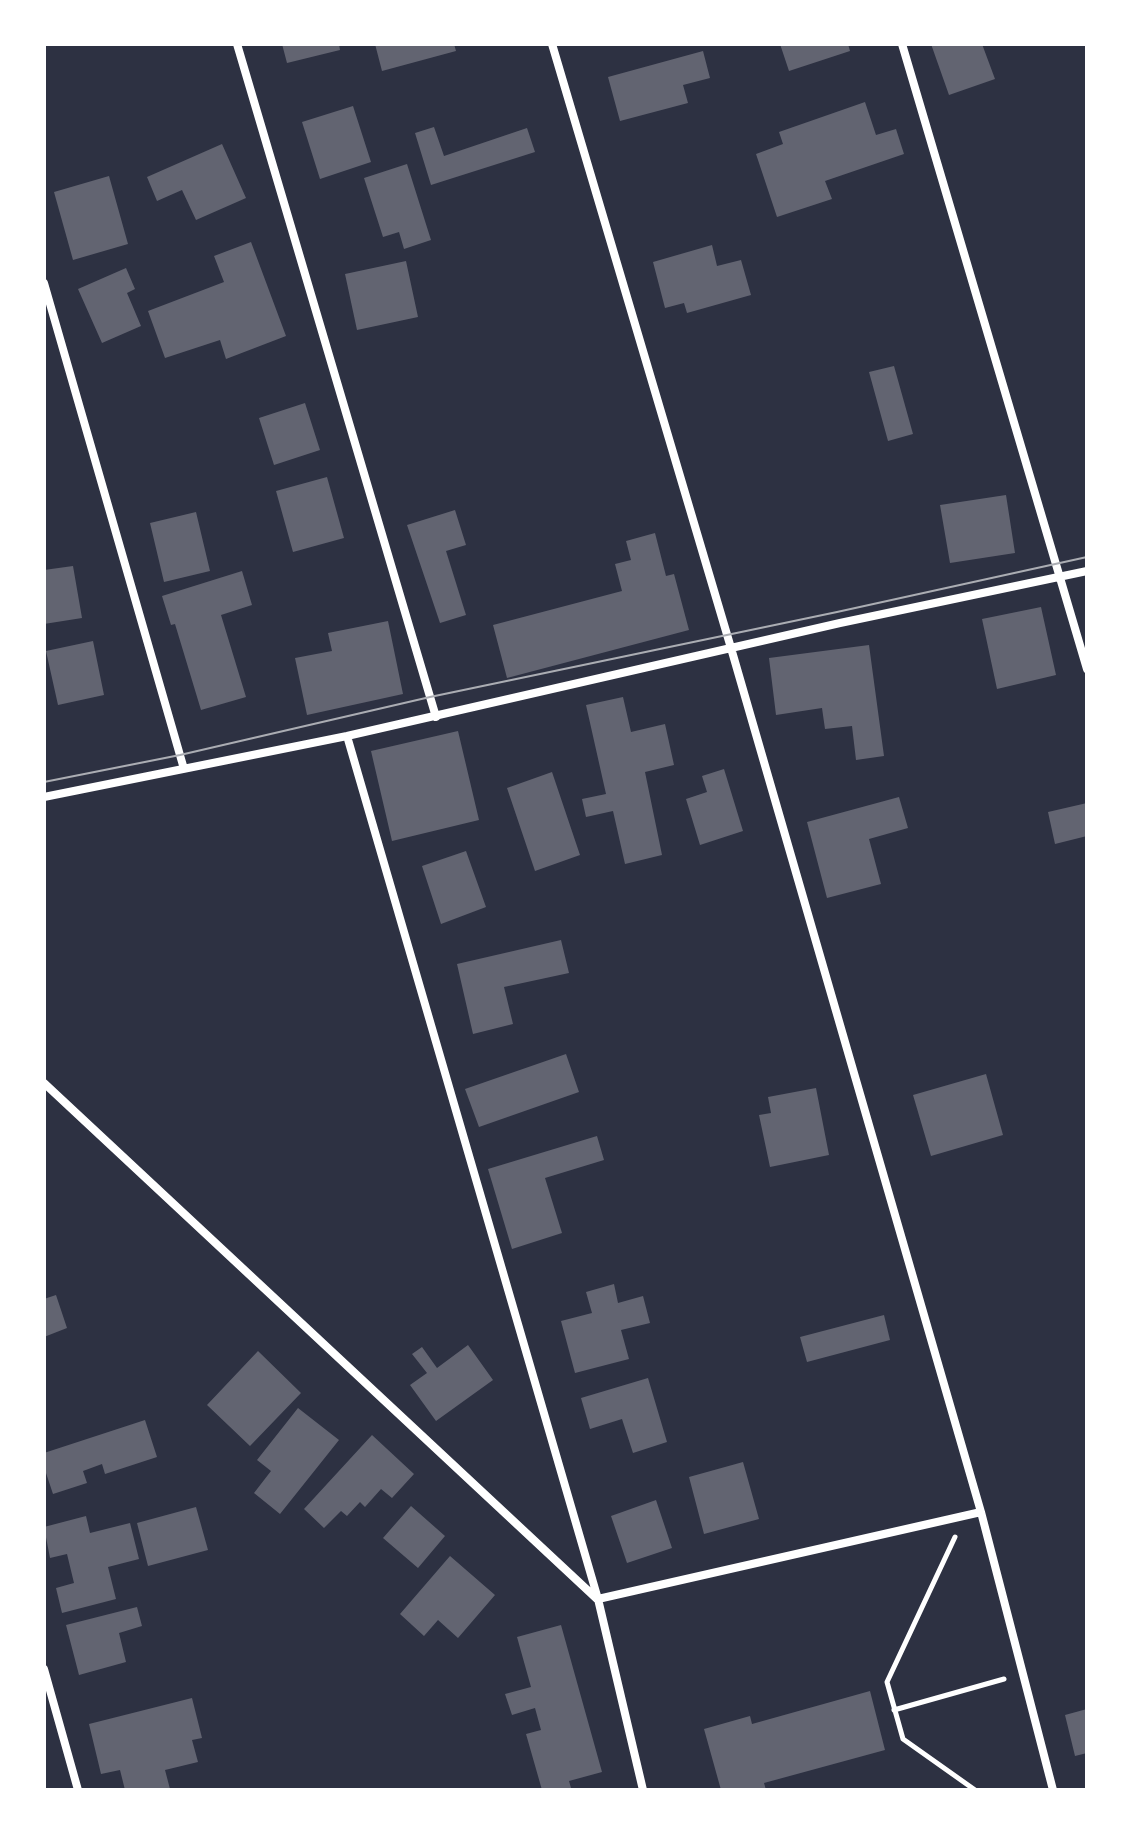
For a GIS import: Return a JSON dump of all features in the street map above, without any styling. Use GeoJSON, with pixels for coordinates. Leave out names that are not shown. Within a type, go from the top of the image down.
{"type":"FeatureCollection","features":[{"type":"Feature","properties":{"kind":"street"},"geometry":{"type":"LineString","coordinates":[[237,44],[436,717]]}},
{"type":"Feature","properties":{"kind":"street"},"geometry":{"type":"LineString","coordinates":[[552,44],[981,1512],[1053,1790]]}},
{"type":"Feature","properties":{"kind":"street"},"geometry":{"type":"LineString","coordinates":[[902,44],[1087,669]]}},
{"type":"Feature","properties":{"kind":"street"},"geometry":{"type":"LineString","coordinates":[[44,283],[184,769]]}},
{"type":"Feature","properties":{"kind":"street"},"geometry":{"type":"LineString","coordinates":[[44,797],[436,717],[731,648],[1087,571]]}},
{"type":"Feature","properties":{"kind":"street"},"geometry":{"type":"LineString","coordinates":[[347,736],[598,1599],[643,1790]]}},
{"type":"Feature","properties":{"kind":"street"},"geometry":{"type":"LineString","coordinates":[[44,1083],[598,1599]]}},
{"type":"Feature","properties":{"kind":"street"},"geometry":{"type":"LineString","coordinates":[[598,1599],[981,1512]]}},
{"type":"Feature","properties":{"kind":"street"},"geometry":{"type":"LineString","coordinates":[[44,1669],[78,1790]]}},
{"type":"Feature","properties":{"kind":"path"},"geometry":{"type":"LineString","coordinates":[[964,1516],[887,1682],[903,1739],[975,1790]]}},
{"type":"Feature","properties":{"kind":"path"},"geometry":{"type":"LineString","coordinates":[[894,1710],[1010,1677]]}},
{"type":"Feature","properties":{"kind":"building"},"geometry":{"type":"Polygon","coordinates":[[[282,44],[339,44],[340,50],[287,63],[282,44]]]}},
{"type":"Feature","properties":{"kind":"building"},"geometry":{"type":"Polygon","coordinates":[[[375,44],[454,44],[456,51],[382,71],[375,44]]]}},
{"type":"Feature","properties":{"kind":"building"},"geometry":{"type":"Polygon","coordinates":[[[780,44],[848,44],[850,51],[789,71],[780,44]]]}},
{"type":"Feature","properties":{"kind":"building"},"geometry":{"type":"Polygon","coordinates":[[[931,44],[982,44],[995,79],[949,95],[931,44]]]}},
{"type":"Feature","properties":{"kind":"building"},"geometry":{"type":"Polygon","coordinates":[[[703,51],[710,78],[683,85],[688,103],[620,121],[608,77],[703,51]]]}},
{"type":"Feature","properties":{"kind":"building"},"geometry":{"type":"Polygon","coordinates":[[[865,102],[876,135],[896,129],[904,154],[825,181],[832,199],[777,217],[756,154],[783,144],[779,132],[865,102]]]}},
{"type":"Feature","properties":{"kind":"building"},"geometry":{"type":"Polygon","coordinates":[[[353,106],[371,162],[320,179],[302,122],[353,106]]]}},
{"type":"Feature","properties":{"kind":"building"},"geometry":{"type":"Polygon","coordinates":[[[434,127],[444,156],[527,128],[535,152],[431,185],[415,133],[434,127]]]}},
{"type":"Feature","properties":{"kind":"building"},"geometry":{"type":"Polygon","coordinates":[[[222,144],[246,198],[196,220],[182,190],[157,201],[147,177],[222,144]]]}},
{"type":"Feature","properties":{"kind":"building"},"geometry":{"type":"Polygon","coordinates":[[[407,164],[431,240],[404,249],[399,232],[383,237],[364,178],[407,164]]]}},
{"type":"Feature","properties":{"kind":"building"},"geometry":{"type":"Polygon","coordinates":[[[109,176],[128,244],[73,260],[54,192],[109,176]]]}},
{"type":"Feature","properties":{"kind":"building"},"geometry":{"type":"Polygon","coordinates":[[[251,242],[286,336],[226,359],[220,340],[165,358],[148,311],[224,282],[214,256],[251,242]]]}},
{"type":"Feature","properties":{"kind":"building"},"geometry":{"type":"Polygon","coordinates":[[[712,245],[717,266],[741,260],[751,295],[687,313],[684,303],[665,308],[653,262],[712,245]]]}},
{"type":"Feature","properties":{"kind":"building"},"geometry":{"type":"Polygon","coordinates":[[[406,261],[418,317],[357,330],[345,274],[406,261]]]}},
{"type":"Feature","properties":{"kind":"building"},"geometry":{"type":"Polygon","coordinates":[[[126,268],[135,289],[127,293],[141,326],[102,343],[78,289],[126,268]]]}},
{"type":"Feature","properties":{"kind":"building"},"geometry":{"type":"Polygon","coordinates":[[[894,366],[913,434],[888,441],[869,372],[894,366]]]}},
{"type":"Feature","properties":{"kind":"building"},"geometry":{"type":"Polygon","coordinates":[[[305,403],[320,450],[274,465],[259,418],[305,403]]]}},
{"type":"Feature","properties":{"kind":"building"},"geometry":{"type":"Polygon","coordinates":[[[327,477],[344,538],[293,552],[276,491],[327,477]]]}},
{"type":"Feature","properties":{"kind":"building"},"geometry":{"type":"Polygon","coordinates":[[[1006,495],[1015,553],[950,563],[940,505],[1006,495]]]}},
{"type":"Feature","properties":{"kind":"building"},"geometry":{"type":"Polygon","coordinates":[[[455,510],[466,545],[446,551],[466,615],[440,623],[407,525],[455,510]]]}},
{"type":"Feature","properties":{"kind":"building"},"geometry":{"type":"Polygon","coordinates":[[[196,512],[210,571],[164,582],[150,523],[196,512]]]}},
{"type":"Feature","properties":{"kind":"building"},"geometry":{"type":"Polygon","coordinates":[[[655,533],[666,576],[674,574],[689,630],[507,678],[493,625],[622,591],[615,564],[631,560],[626,541],[655,533]]]}},
{"type":"Feature","properties":{"kind":"building"},"geometry":{"type":"Polygon","coordinates":[[[73,566],[82,618],[44,624],[44,570],[73,566]]]}},
{"type":"Feature","properties":{"kind":"building"},"geometry":{"type":"Polygon","coordinates":[[[242,571],[252,605],[221,615],[246,697],[201,710],[175,624],[171,625],[162,596],[242,571]]]}},
{"type":"Feature","properties":{"kind":"building"},"geometry":{"type":"Polygon","coordinates":[[[1041,607],[1056,675],[997,689],[982,619],[1041,607]]]}},
{"type":"Feature","properties":{"kind":"building"},"geometry":{"type":"Polygon","coordinates":[[[388,621],[403,694],[307,715],[295,658],[332,651],[328,633],[388,621]]]}},
{"type":"Feature","properties":{"kind":"building"},"geometry":{"type":"Polygon","coordinates":[[[93,641],[104,695],[58,705],[46,651],[93,641]]]}},
{"type":"Feature","properties":{"kind":"building"},"geometry":{"type":"Polygon","coordinates":[[[869,645],[884,756],[856,760],[852,726],[825,729],[822,708],[776,715],[769,658],[869,645]]]}},
{"type":"Feature","properties":{"kind":"building"},"geometry":{"type":"Polygon","coordinates":[[[623,697],[631,732],[665,724],[674,765],[645,772],[662,855],[625,864],[613,811],[586,817],[582,799],[606,794],[586,705],[623,697]]]}},
{"type":"Feature","properties":{"kind":"building"},"geometry":{"type":"Polygon","coordinates":[[[458,731],[479,820],[392,841],[371,751],[458,731]]]}},
{"type":"Feature","properties":{"kind":"building"},"geometry":{"type":"Polygon","coordinates":[[[724,769],[743,831],[700,845],[686,799],[707,792],[702,776],[724,769]]]}},
{"type":"Feature","properties":{"kind":"building"},"geometry":{"type":"Polygon","coordinates":[[[552,772],[580,855],[535,871],[507,788],[552,772]]]}},
{"type":"Feature","properties":{"kind":"building"},"geometry":{"type":"Polygon","coordinates":[[[899,797],[908,828],[869,839],[881,884],[827,898],[807,822],[899,797]]]}},
{"type":"Feature","properties":{"kind":"building"},"geometry":{"type":"Polygon","coordinates":[[[1087,803],[1087,836],[1055,844],[1048,812],[1087,803]]]}},
{"type":"Feature","properties":{"kind":"building"},"geometry":{"type":"Polygon","coordinates":[[[466,851],[486,907],[441,924],[422,866],[466,851]]]}},
{"type":"Feature","properties":{"kind":"building"},"geometry":{"type":"Polygon","coordinates":[[[561,940],[569,973],[504,987],[513,1024],[473,1034],[457,964],[561,940]]]}},
{"type":"Feature","properties":{"kind":"building"},"geometry":{"type":"Polygon","coordinates":[[[566,1054],[579,1092],[479,1127],[465,1089],[566,1054]]]}},
{"type":"Feature","properties":{"kind":"building"},"geometry":{"type":"Polygon","coordinates":[[[986,1074],[1003,1135],[931,1156],[913,1095],[986,1074]]]}},
{"type":"Feature","properties":{"kind":"building"},"geometry":{"type":"Polygon","coordinates":[[[816,1088],[829,1155],[770,1167],[759,1115],[771,1113],[768,1097],[816,1088]]]}},
{"type":"Feature","properties":{"kind":"building"},"geometry":{"type":"Polygon","coordinates":[[[597,1136],[604,1160],[545,1178],[562,1233],[512,1249],[488,1169],[597,1136]]]}},
{"type":"Feature","properties":{"kind":"building"},"geometry":{"type":"Polygon","coordinates":[[[614,1284],[618,1303],[643,1296],[650,1323],[621,1330],[629,1359],[575,1373],[561,1321],[592,1313],[586,1292],[614,1284]]]}},
{"type":"Feature","properties":{"kind":"building"},"geometry":{"type":"Polygon","coordinates":[[[56,1295],[67,1328],[44,1337],[44,1299],[56,1295]]]}},
{"type":"Feature","properties":{"kind":"building"},"geometry":{"type":"Polygon","coordinates":[[[884,1315],[890,1340],[807,1362],[800,1337],[884,1315]]]}},
{"type":"Feature","properties":{"kind":"building"},"geometry":{"type":"Polygon","coordinates":[[[468,1345],[493,1380],[436,1421],[410,1385],[427,1373],[412,1354],[422,1347],[437,1368],[468,1345]]]}},
{"type":"Feature","properties":{"kind":"building"},"geometry":{"type":"Polygon","coordinates":[[[258,1351],[301,1393],[250,1446],[207,1405],[258,1351]]]}},
{"type":"Feature","properties":{"kind":"building"},"geometry":{"type":"Polygon","coordinates":[[[648,1378],[667,1442],[633,1453],[622,1419],[590,1429],[581,1398],[648,1378]]]}},
{"type":"Feature","properties":{"kind":"building"},"geometry":{"type":"Polygon","coordinates":[[[298,1408],[339,1440],[280,1514],[254,1493],[271,1471],[257,1460],[298,1408]]]}},
{"type":"Feature","properties":{"kind":"building"},"geometry":{"type":"Polygon","coordinates":[[[145,1420],[157,1457],[105,1474],[102,1464],[83,1471],[87,1483],[53,1494],[44,1467],[44,1453],[145,1420]]]}},
{"type":"Feature","properties":{"kind":"building"},"geometry":{"type":"Polygon","coordinates":[[[372,1435],[414,1474],[392,1498],[381,1489],[365,1507],[360,1502],[347,1516],[341,1511],[324,1528],[304,1509],[372,1435]]]}},
{"type":"Feature","properties":{"kind":"building"},"geometry":{"type":"Polygon","coordinates":[[[743,1462],[759,1519],[704,1534],[689,1477],[743,1462]]]}},
{"type":"Feature","properties":{"kind":"building"},"geometry":{"type":"Polygon","coordinates":[[[656,1500],[672,1548],[627,1563],[611,1516],[656,1500]]]}},
{"type":"Feature","properties":{"kind":"building"},"geometry":{"type":"Polygon","coordinates":[[[411,1506],[445,1536],[418,1568],[383,1538],[411,1506]]]}},
{"type":"Feature","properties":{"kind":"building"},"geometry":{"type":"Polygon","coordinates":[[[196,1507],[208,1550],[148,1566],[137,1523],[196,1507]]]}},
{"type":"Feature","properties":{"kind":"building"},"geometry":{"type":"Polygon","coordinates":[[[86,1516],[90,1533],[130,1523],[139,1559],[108,1567],[116,1599],[62,1613],[56,1588],[74,1583],[67,1554],[50,1558],[44,1527],[86,1516]]]}},
{"type":"Feature","properties":{"kind":"building"},"geometry":{"type":"Polygon","coordinates":[[[450,1556],[495,1595],[458,1638],[438,1620],[424,1636],[400,1614],[450,1556]]]}},
{"type":"Feature","properties":{"kind":"building"},"geometry":{"type":"Polygon","coordinates":[[[137,1607],[142,1626],[119,1633],[126,1662],[79,1675],[66,1625],[137,1607]]]}},
{"type":"Feature","properties":{"kind":"building"},"geometry":{"type":"Polygon","coordinates":[[[561,1625],[602,1772],[569,1781],[571,1788],[542,1790],[526,1734],[541,1730],[535,1708],[512,1715],[505,1694],[531,1687],[517,1637],[561,1625]]]}},
{"type":"Feature","properties":{"kind":"building"},"geometry":{"type":"Polygon","coordinates":[[[870,1691],[885,1750],[764,1783],[766,1790],[721,1790],[704,1729],[750,1716],[752,1724],[870,1691]]]}},
{"type":"Feature","properties":{"kind":"building"},"geometry":{"type":"Polygon","coordinates":[[[192,1698],[202,1738],[192,1740],[198,1762],[165,1770],[170,1789],[125,1790],[120,1770],[101,1774],[89,1724],[192,1698]]]}},
{"type":"Feature","properties":{"kind":"building"},"geometry":{"type":"Polygon","coordinates":[[[1087,1709],[1087,1753],[1075,1756],[1065,1715],[1087,1709]]]}},
{"type":"Feature","properties":{"kind":"tram line"},"geometry":{"type":"LineString","coordinates":[[44,782],[1087,557]]}}]}
